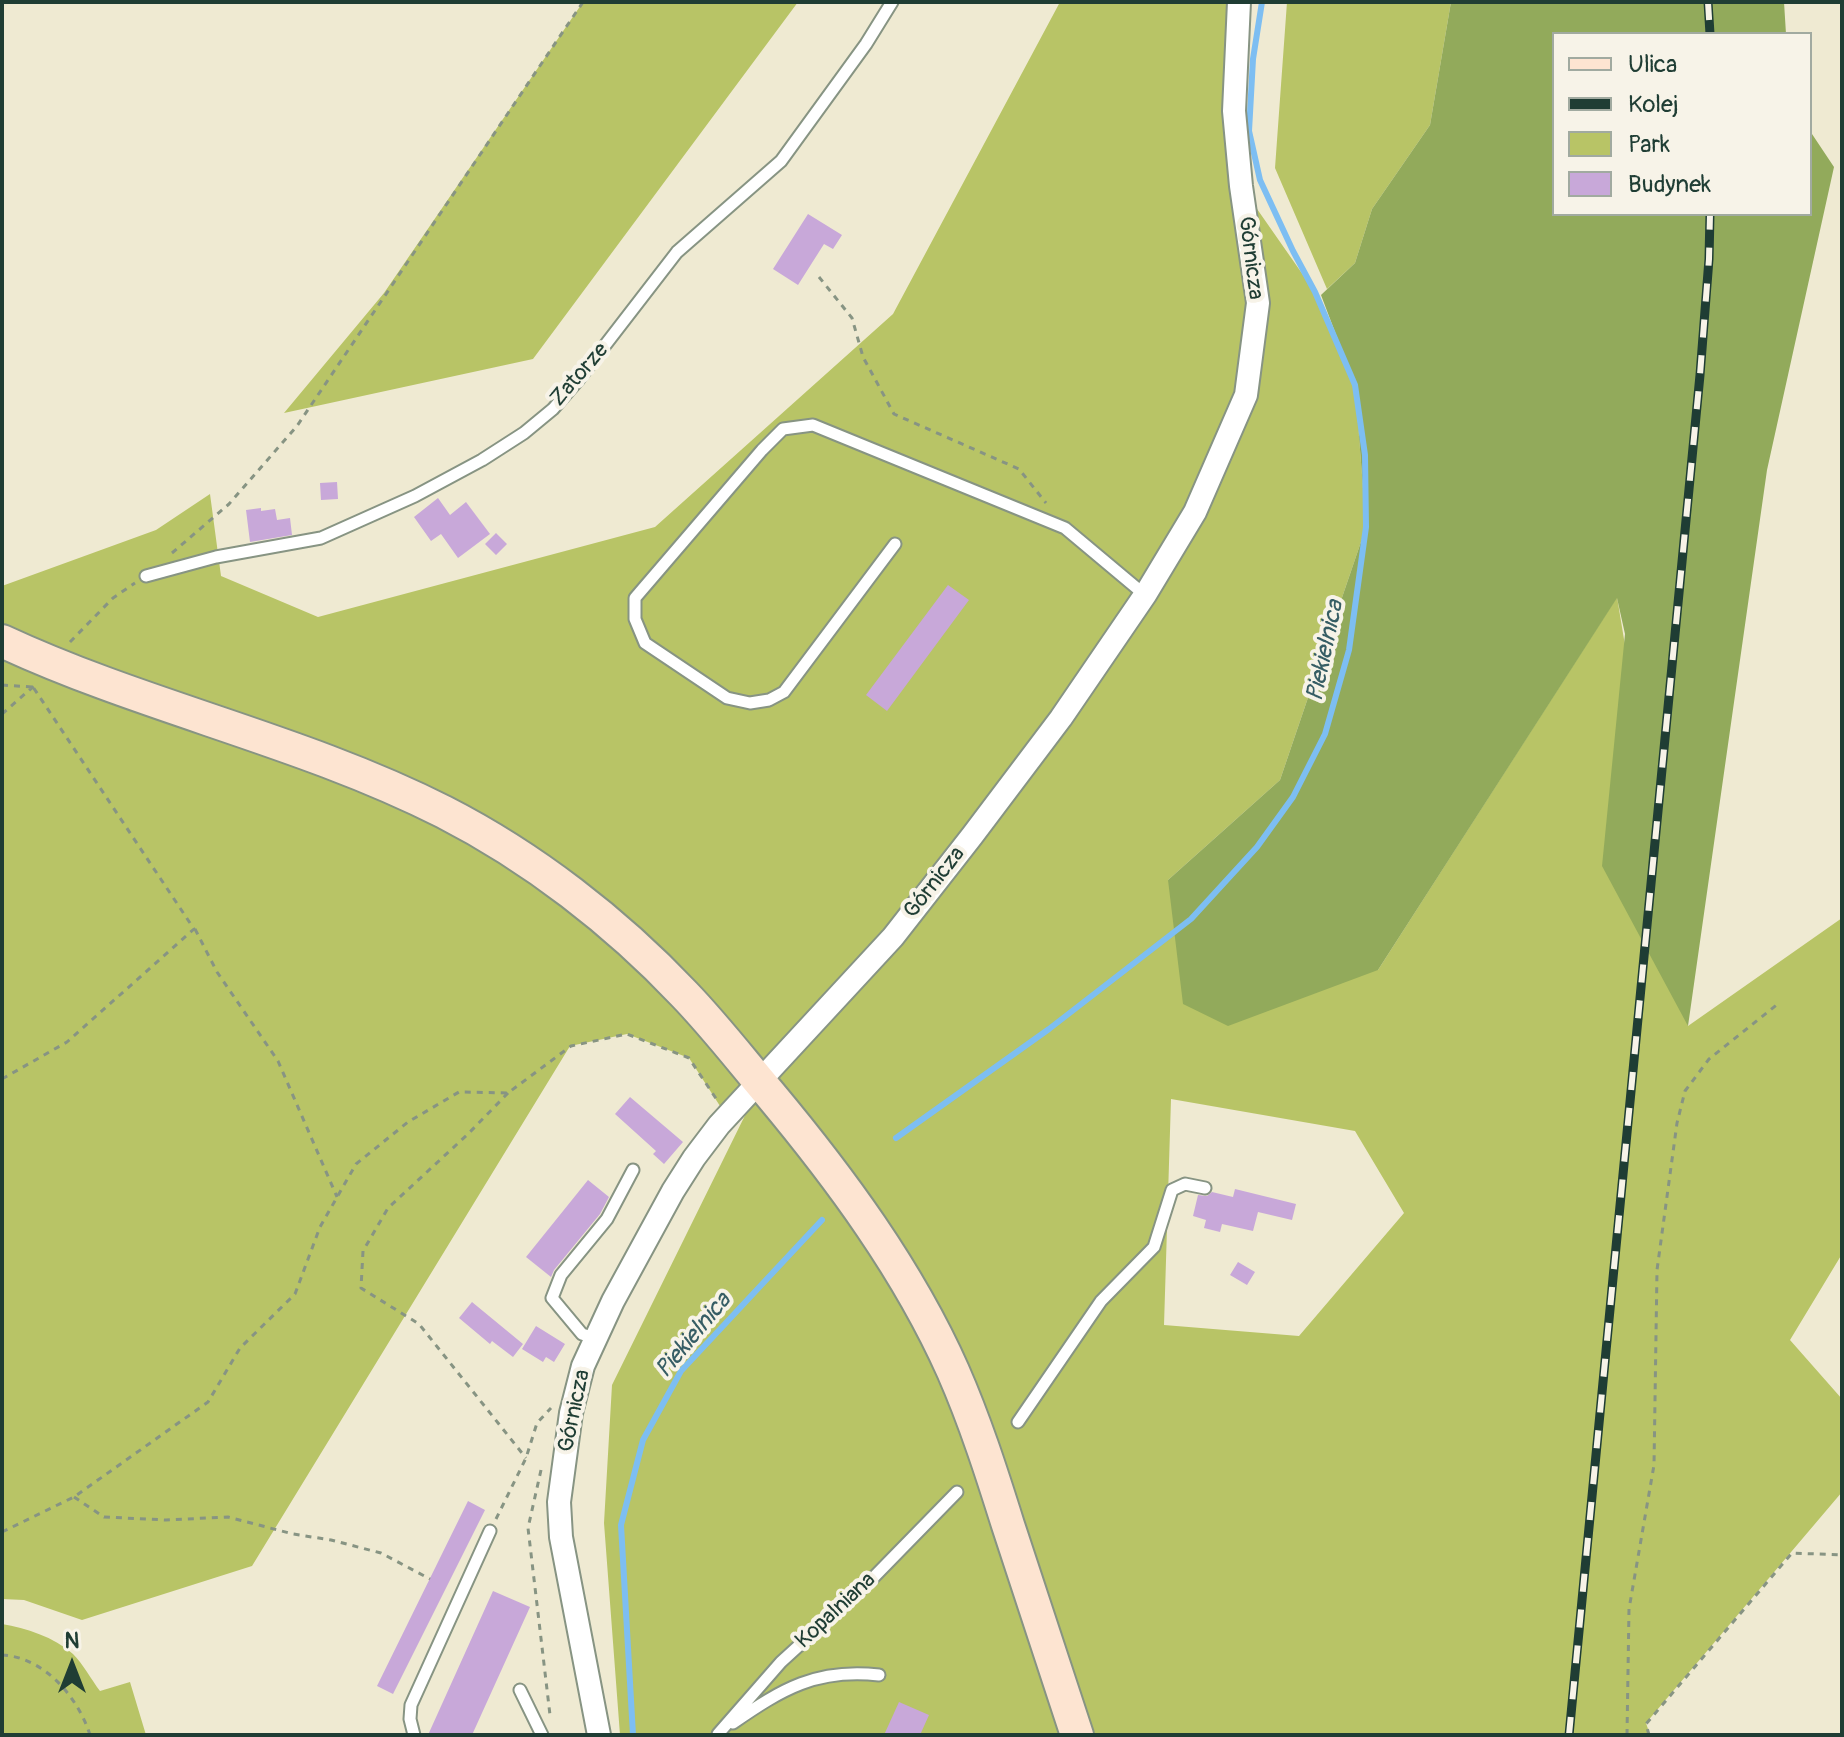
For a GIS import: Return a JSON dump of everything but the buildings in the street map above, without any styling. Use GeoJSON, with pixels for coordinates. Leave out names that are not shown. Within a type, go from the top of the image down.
{"type":"FeatureCollection","features":[{"type":"Feature","properties":{"kind":"main road"},"geometry":{"type":"LineString","coordinates":[[2,641],[115,689],[311,754],[384,783],[447,814],[496,842],[575,897],[622,935],[683,993],[810,1142],[885,1247],[936,1335],[955,1374],[986,1456],[1077,1735]]}},
{"type":"Feature","properties":{"kind":"street","name":"Górnicza"},"geometry":{"type":"LineString","coordinates":[[599,1735],[561,1537],[559,1502],[571,1413],[583,1366],[613,1301],[694,1158],[719,1125],[893,937],[1061,718],[1145,595],[1195,512],[1246,395],[1258,303],[1234,111],[1239,2]]}},
{"type":"Feature","properties":{"kind":"lane","name":"Zatorze"},"geometry":{"type":"LineString","coordinates":[[146,576],[216,557],[321,538],[415,496],[524,433],[553,409],[579,379],[677,252],[781,161],[858,55],[892,2]]}},
{"type":"Feature","properties":{"kind":"lane"},"geometry":{"type":"LineString","coordinates":[[895,544],[784,692],[769,700],[750,703],[727,698],[645,643],[635,619],[635,598],[783,429],[813,425],[1065,528],[1145,595]]}},
{"type":"Feature","properties":{"kind":"lane"},"geometry":{"type":"LineString","coordinates":[[597,1339],[582,1334],[552,1298],[561,1275],[607,1219],[633,1170]]}},
{"type":"Feature","properties":{"kind":"lane"},"geometry":{"type":"LineString","coordinates":[[1018,1422],[1101,1301],[1154,1247],[1172,1190],[1185,1184],[1205,1188]]}},
{"type":"Feature","properties":{"kind":"lane","name":"Kopalniana"},"geometry":{"type":"LineString","coordinates":[[717,1734],[781,1662],[871,1580],[957,1492]]}},
{"type":"Feature","properties":{"kind":"lane"},"geometry":{"type":"LineString","coordinates":[[414,1735],[411,1705],[490,1531]]}},
{"type":"Feature","properties":{"kind":"lane","name":"Kopalniana"},"geometry":{"type":"LineString","coordinates":[[717,1734],[760,1705],[810,1679],[836,1673],[879,1675]]}},
{"type":"Feature","properties":{"kind":"lane"},"geometry":{"type":"LineString","coordinates":[[520,1690],[542,1735]]}},
{"type":"Feature","properties":{"kind":"path"},"geometry":{"type":"LineString","coordinates":[[78,635],[113,598],[146,576],[229,504],[297,426],[583,2]]}},
{"type":"Feature","properties":{"kind":"path"},"geometry":{"type":"LineString","coordinates":[[819,277],[852,318],[863,357],[894,414],[1019,469],[1065,528]]}},
{"type":"Feature","properties":{"kind":"path"},"geometry":{"type":"LineString","coordinates":[[2,685],[33,687]]}},
{"type":"Feature","properties":{"kind":"path"},"geometry":{"type":"LineString","coordinates":[[2,714],[33,687]]}},
{"type":"Feature","properties":{"kind":"path"},"geometry":{"type":"LineString","coordinates":[[33,687],[278,1061],[337,1197]]}},
{"type":"Feature","properties":{"kind":"path"},"geometry":{"type":"LineString","coordinates":[[2,1079],[67,1042],[194,929]]}},
{"type":"Feature","properties":{"kind":"path"},"geometry":{"type":"LineString","coordinates":[[1627,1735],[1629,1609],[1654,1465],[1657,1270],[1677,1123],[1685,1091],[1709,1059],[1779,1003]]}},
{"type":"Feature","properties":{"kind":"path"},"geometry":{"type":"LineString","coordinates":[[526,1458],[419,1324],[361,1288],[363,1251],[388,1208],[508,1093],[571,1046],[627,1034],[689,1058],[720,1106]]}},
{"type":"Feature","properties":{"kind":"path"},"geometry":{"type":"LineString","coordinates":[[2,1532],[74,1497],[208,1402],[240,1348],[295,1294],[320,1227],[356,1164],[408,1122],[459,1092],[508,1093]]}},
{"type":"Feature","properties":{"kind":"path"},"geometry":{"type":"LineString","coordinates":[[490,1531],[526,1458],[537,1423],[553,1405]]}},
{"type":"Feature","properties":{"kind":"path"},"geometry":{"type":"LineString","coordinates":[[74,1497],[104,1517],[166,1520],[228,1517],[293,1534],[331,1540],[381,1553],[430,1579]]}},
{"type":"Feature","properties":{"kind":"path"},"geometry":{"type":"LineString","coordinates":[[1649,1735],[1646,1724],[1792,1553],[1842,1555]]}},
{"type":"Feature","properties":{"kind":"path"},"geometry":{"type":"LineString","coordinates":[[2,1655],[43,1669],[70,1693],[90,1735]]}},
{"type":"Feature","properties":{"kind":"green space"},"geometry":{"type":"Polygon","coordinates":[[[583,2],[798,2],[533,359],[284,413],[384,293],[583,2]]]}},
{"type":"Feature","properties":{"kind":"green space"},"geometry":{"type":"Polygon","coordinates":[[[1060,2],[1231,2],[1222,105],[1235,217],[1241,186],[1315,292],[1355,385],[1366,527],[1280,780],[1168,880],[1378,970],[1617,597],[1688,1026],[1842,918],[1842,1254],[1790,1340],[1842,1399],[1842,1492],[1646,1723],[1650,1735],[620,1735],[604,1523],[612,1385],[760,1085],[720,1106],[689,1058],[627,1034],[570,1046],[252,1566],[82,1620],[24,1600],[2,1599],[2,586],[156,530],[210,494],[221,576],[318,617],[655,527],[893,314],[1060,2]],[[1171,1099],[1164,1325],[1299,1336],[1404,1213],[1355,1131],[1171,1099]]]}},
{"type":"Feature","properties":{"kind":"green space"},"geometry":{"type":"Polygon","coordinates":[[[1287,2],[1451,2],[1430,125],[1372,209],[1355,263],[1327,289],[1275,168],[1287,2]]]}},
{"type":"Feature","properties":{"kind":"green space"},"geometry":{"type":"Polygon","coordinates":[[[1451,2],[1784,2],[1786,32],[1552,32],[1552,216],[1812,216],[1812,134],[1834,167],[1767,470],[1688,1026],[1602,866],[1625,634],[1617,598],[1378,970],[1228,1026],[1183,1004],[1168,880],[1280,780],[1366,527],[1355,385],[1321,295],[1355,263],[1372,209],[1430,125],[1451,2]]]}},
{"type":"Feature","properties":{"kind":"green space"},"geometry":{"type":"Polygon","coordinates":[[[2,1624],[39,1634],[65,1648],[80,1662],[100,1691],[130,1682],[146,1735],[2,1735],[2,1624]]]}},
{"type":"Feature","properties":{"kind":"waterway","name":"Piekielnica"},"geometry":{"type":"LineString","coordinates":[[896,1138],[1049,1029],[1191,919],[1257,847],[1293,797],[1325,734],[1349,650],[1366,527],[1365,455],[1355,385],[1315,292],[1260,180],[1249,131],[1253,59],[1262,2]]}},
{"type":"Feature","properties":{"kind":"waterway","name":"Piekielnica"},"geometry":{"type":"LineString","coordinates":[[633,1735],[621,1525],[643,1440],[681,1371],[822,1220]]}},
{"type":"Feature","properties":{"kind":"railway"},"geometry":{"type":"LineString","coordinates":[[1708,2],[1710,32]]}},
{"type":"Feature","properties":{"kind":"railway"},"geometry":{"type":"LineString","coordinates":[[1569,1735],[1700,375],[1710,216]]}}]}
